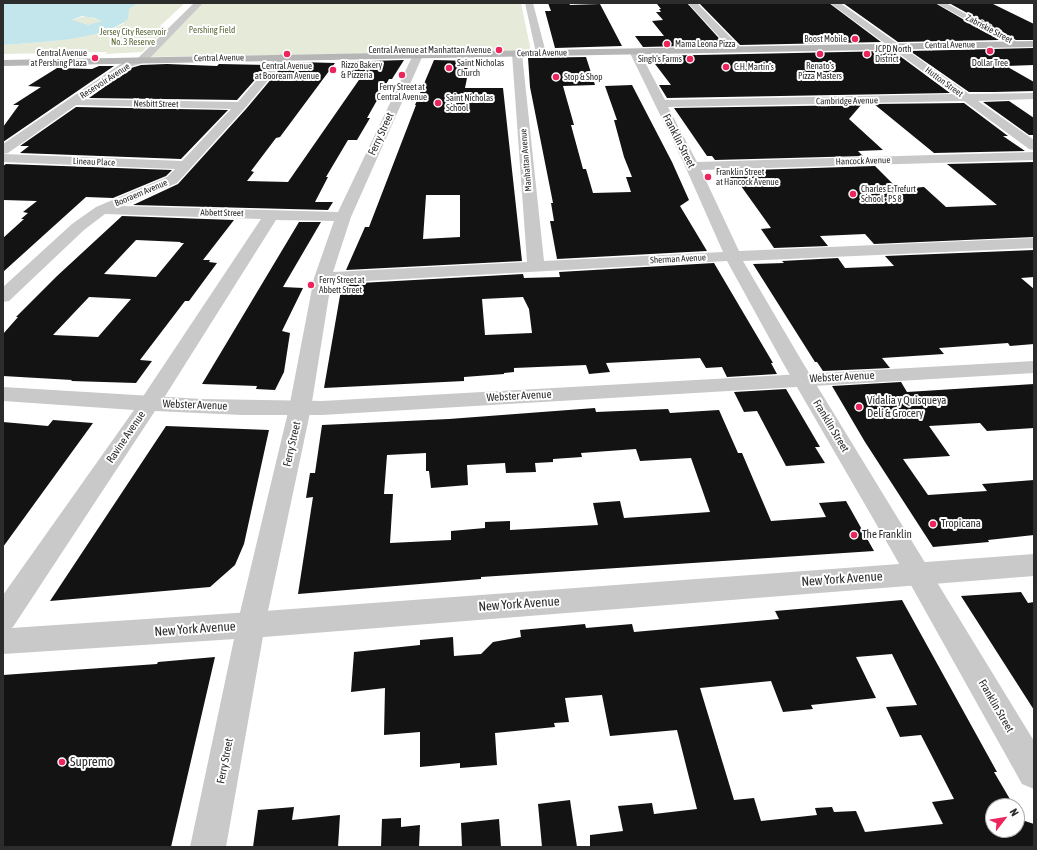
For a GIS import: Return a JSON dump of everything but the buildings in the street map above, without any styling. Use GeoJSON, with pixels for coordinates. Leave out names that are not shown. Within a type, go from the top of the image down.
{"type":"FeatureCollection","features":[{"type":"Feature","properties":{"kind":"main road","name":"Central Avenue"},"geometry":{"type":"LineString","coordinates":[[3,63],[1034,44]]}},
{"type":"Feature","properties":{"kind":"street","name":"Reservoir Avenue"},"geometry":{"type":"LineString","coordinates":[[3,150],[126,65],[142,60],[199,3]]}},
{"type":"Feature","properties":{"kind":"street"},"geometry":{"type":"LineString","coordinates":[[529,3],[541,53]]}},
{"type":"Feature","properties":{"kind":"street"},"geometry":{"type":"LineString","coordinates":[[692,3],[736,49]]}},
{"type":"Feature","properties":{"kind":"street","name":"Hutton Street"},"geometry":{"type":"LineString","coordinates":[[834,3],[1034,146]]}},
{"type":"Feature","properties":{"kind":"street","name":"Zabriskie Street"},"geometry":{"type":"LineString","coordinates":[[940,3],[1016,44]]}},
{"type":"Feature","properties":{"kind":"street","name":"Franklin Street"},"geometry":{"type":"LineString","coordinates":[[634,51],[692,166],[733,256],[803,379],[1034,772]]}},
{"type":"Feature","properties":{"kind":"street","name":"Manhattan Avenue"},"geometry":{"type":"LineString","coordinates":[[517,54],[536,266]]}},
{"type":"Feature","properties":{"kind":"street","name":"Ferry Street"},"geometry":{"type":"LineString","coordinates":[[208,847],[252,625],[300,408],[323,278],[343,217],[418,55]]}},
{"type":"Feature","properties":{"kind":"street","name":"Booraem Avenue"},"geometry":{"type":"LineString","coordinates":[[3,297],[78,227],[101,210],[172,180],[241,106],[282,57]]}},
{"type":"Feature","properties":{"kind":"street","name":"Cambridge Avenue"},"geometry":{"type":"LineString","coordinates":[[661,104],[1034,96]]}},
{"type":"Feature","properties":{"kind":"street","name":"Nesbitt Street"},"geometry":{"type":"LineString","coordinates":[[72,102],[241,106]]}},
{"type":"Feature","properties":{"kind":"street","name":"Hancock Avenue"},"geometry":{"type":"LineString","coordinates":[[692,166],[1034,156]]}},
{"type":"Feature","properties":{"kind":"street","name":"Lineau Place"},"geometry":{"type":"LineString","coordinates":[[3,158],[186,165]]}},
{"type":"Feature","properties":{"kind":"street","name":"Abbett Street"},"geometry":{"type":"LineString","coordinates":[[101,210],[343,217]]}},
{"type":"Feature","properties":{"kind":"street","name":"Ravine Avenue"},"geometry":{"type":"LineString","coordinates":[[3,618],[149,404],[271,214]]}},
{"type":"Feature","properties":{"kind":"street","name":"Sherman Avenue"},"geometry":{"type":"LineString","coordinates":[[323,278],[733,256],[1034,243]]}},
{"type":"Feature","properties":{"kind":"street","name":"Webster Avenue"},"geometry":{"type":"LineString","coordinates":[[3,394],[149,404],[300,408],[1034,367]]}},
{"type":"Feature","properties":{"kind":"street","name":"New York Avenue"},"geometry":{"type":"LineString","coordinates":[[3,641],[252,625],[1034,565]]}},
{"type":"Feature","properties":{"kind":"green space","name":"Jersey City Reservoir No. 3 Reserve"},"geometry":{"type":"Polygon","coordinates":[[[138,3],[185,3],[160,26],[167,29],[142,52],[105,54],[107,52],[3,54],[3,45],[54,41],[105,32],[123,24],[129,9],[138,3]]]}},
{"type":"Feature","properties":{"kind":"green space","name":"Pershing Field"},"geometry":{"type":"Polygon","coordinates":[[[202,3],[521,3],[531,51],[148,57],[202,3]]]}},
{"type":"Feature","properties":{"kind":"green space"},"geometry":{"type":"Polygon","coordinates":[[[86,16],[102,21],[94,24],[82,25],[72,20],[86,16]]]}},
{"type":"Feature","properties":{"kind":"water"},"geometry":{"type":"Polygon","coordinates":[[[3,3],[138,3],[129,9],[128,19],[117,26],[102,32],[68,39],[3,45],[3,3]],[[82,16],[72,20],[88,25],[102,21],[95,18],[82,16]]]}},
{"type":"Feature","properties":{"kind":"place","name":"Boost Mobile"},"geometry":{"type":"Point","coordinates":[855,39]}},
{"type":"Feature","properties":{"kind":"place","name":"Mama Leona Pizza"},"geometry":{"type":"Point","coordinates":[667,44]}},
{"type":"Feature","properties":{"kind":"place","name":"Central Avenue at Manhattan Avenue"},"geometry":{"type":"Point","coordinates":[499,50]}},
{"type":"Feature","properties":{"kind":"place","name":"Dollar Tree"},"geometry":{"type":"Point","coordinates":[990,51]}},
{"type":"Feature","properties":{"kind":"place","name":"Central Avenue at Booream Avenue"},"geometry":{"type":"Point","coordinates":[287,54]}},
{"type":"Feature","properties":{"kind":"place","name":"Renato's Pizza Masters"},"geometry":{"type":"Point","coordinates":[820,54]}},
{"type":"Feature","properties":{"kind":"place","name":"JCPD North District"},"geometry":{"type":"Point","coordinates":[867,54]}},
{"type":"Feature","properties":{"kind":"place","name":"Central Avenue at Pershing Plaza"},"geometry":{"type":"Point","coordinates":[95,58]}},
{"type":"Feature","properties":{"kind":"place","name":"Singh's Farms"},"geometry":{"type":"Point","coordinates":[690,59]}},
{"type":"Feature","properties":{"kind":"place","name":"C.H. Martin's"},"geometry":{"type":"Point","coordinates":[726,67]}},
{"type":"Feature","properties":{"kind":"place","name":"Saint Nicholas Church"},"geometry":{"type":"Point","coordinates":[449,68]}},
{"type":"Feature","properties":{"kind":"place","name":"Rizzo Bakery & Pizzeria"},"geometry":{"type":"Point","coordinates":[333,70]}},
{"type":"Feature","properties":{"kind":"place","name":"Ferry Street at Central Avenue"},"geometry":{"type":"Point","coordinates":[402,75]}},
{"type":"Feature","properties":{"kind":"place","name":"Stop & Shop"},"geometry":{"type":"Point","coordinates":[556,77]}},
{"type":"Feature","properties":{"kind":"place","name":"Saint Nicholas School"},"geometry":{"type":"Point","coordinates":[438,103]}},
{"type":"Feature","properties":{"kind":"place","name":"Franklin Street at Hancock Avenue"},"geometry":{"type":"Point","coordinates":[708,177]}},
{"type":"Feature","properties":{"kind":"place","name":"Charles E. Trefurt School - PS 8"},"geometry":{"type":"Point","coordinates":[853,194]}},
{"type":"Feature","properties":{"kind":"place","name":"Ferry Street at Abbett Street"},"geometry":{"type":"Point","coordinates":[311,285]}},
{"type":"Feature","properties":{"kind":"place","name":"Vidalia y Quisqueya Deli & Grocery"},"geometry":{"type":"Point","coordinates":[859,407]}},
{"type":"Feature","properties":{"kind":"place","name":"Tropicana"},"geometry":{"type":"Point","coordinates":[933,524]}},
{"type":"Feature","properties":{"kind":"place","name":"The Franklin"},"geometry":{"type":"Point","coordinates":[854,535]}},
{"type":"Feature","properties":{"kind":"place","name":"Supremo"},"geometry":{"type":"Point","coordinates":[62,762]}}]}
